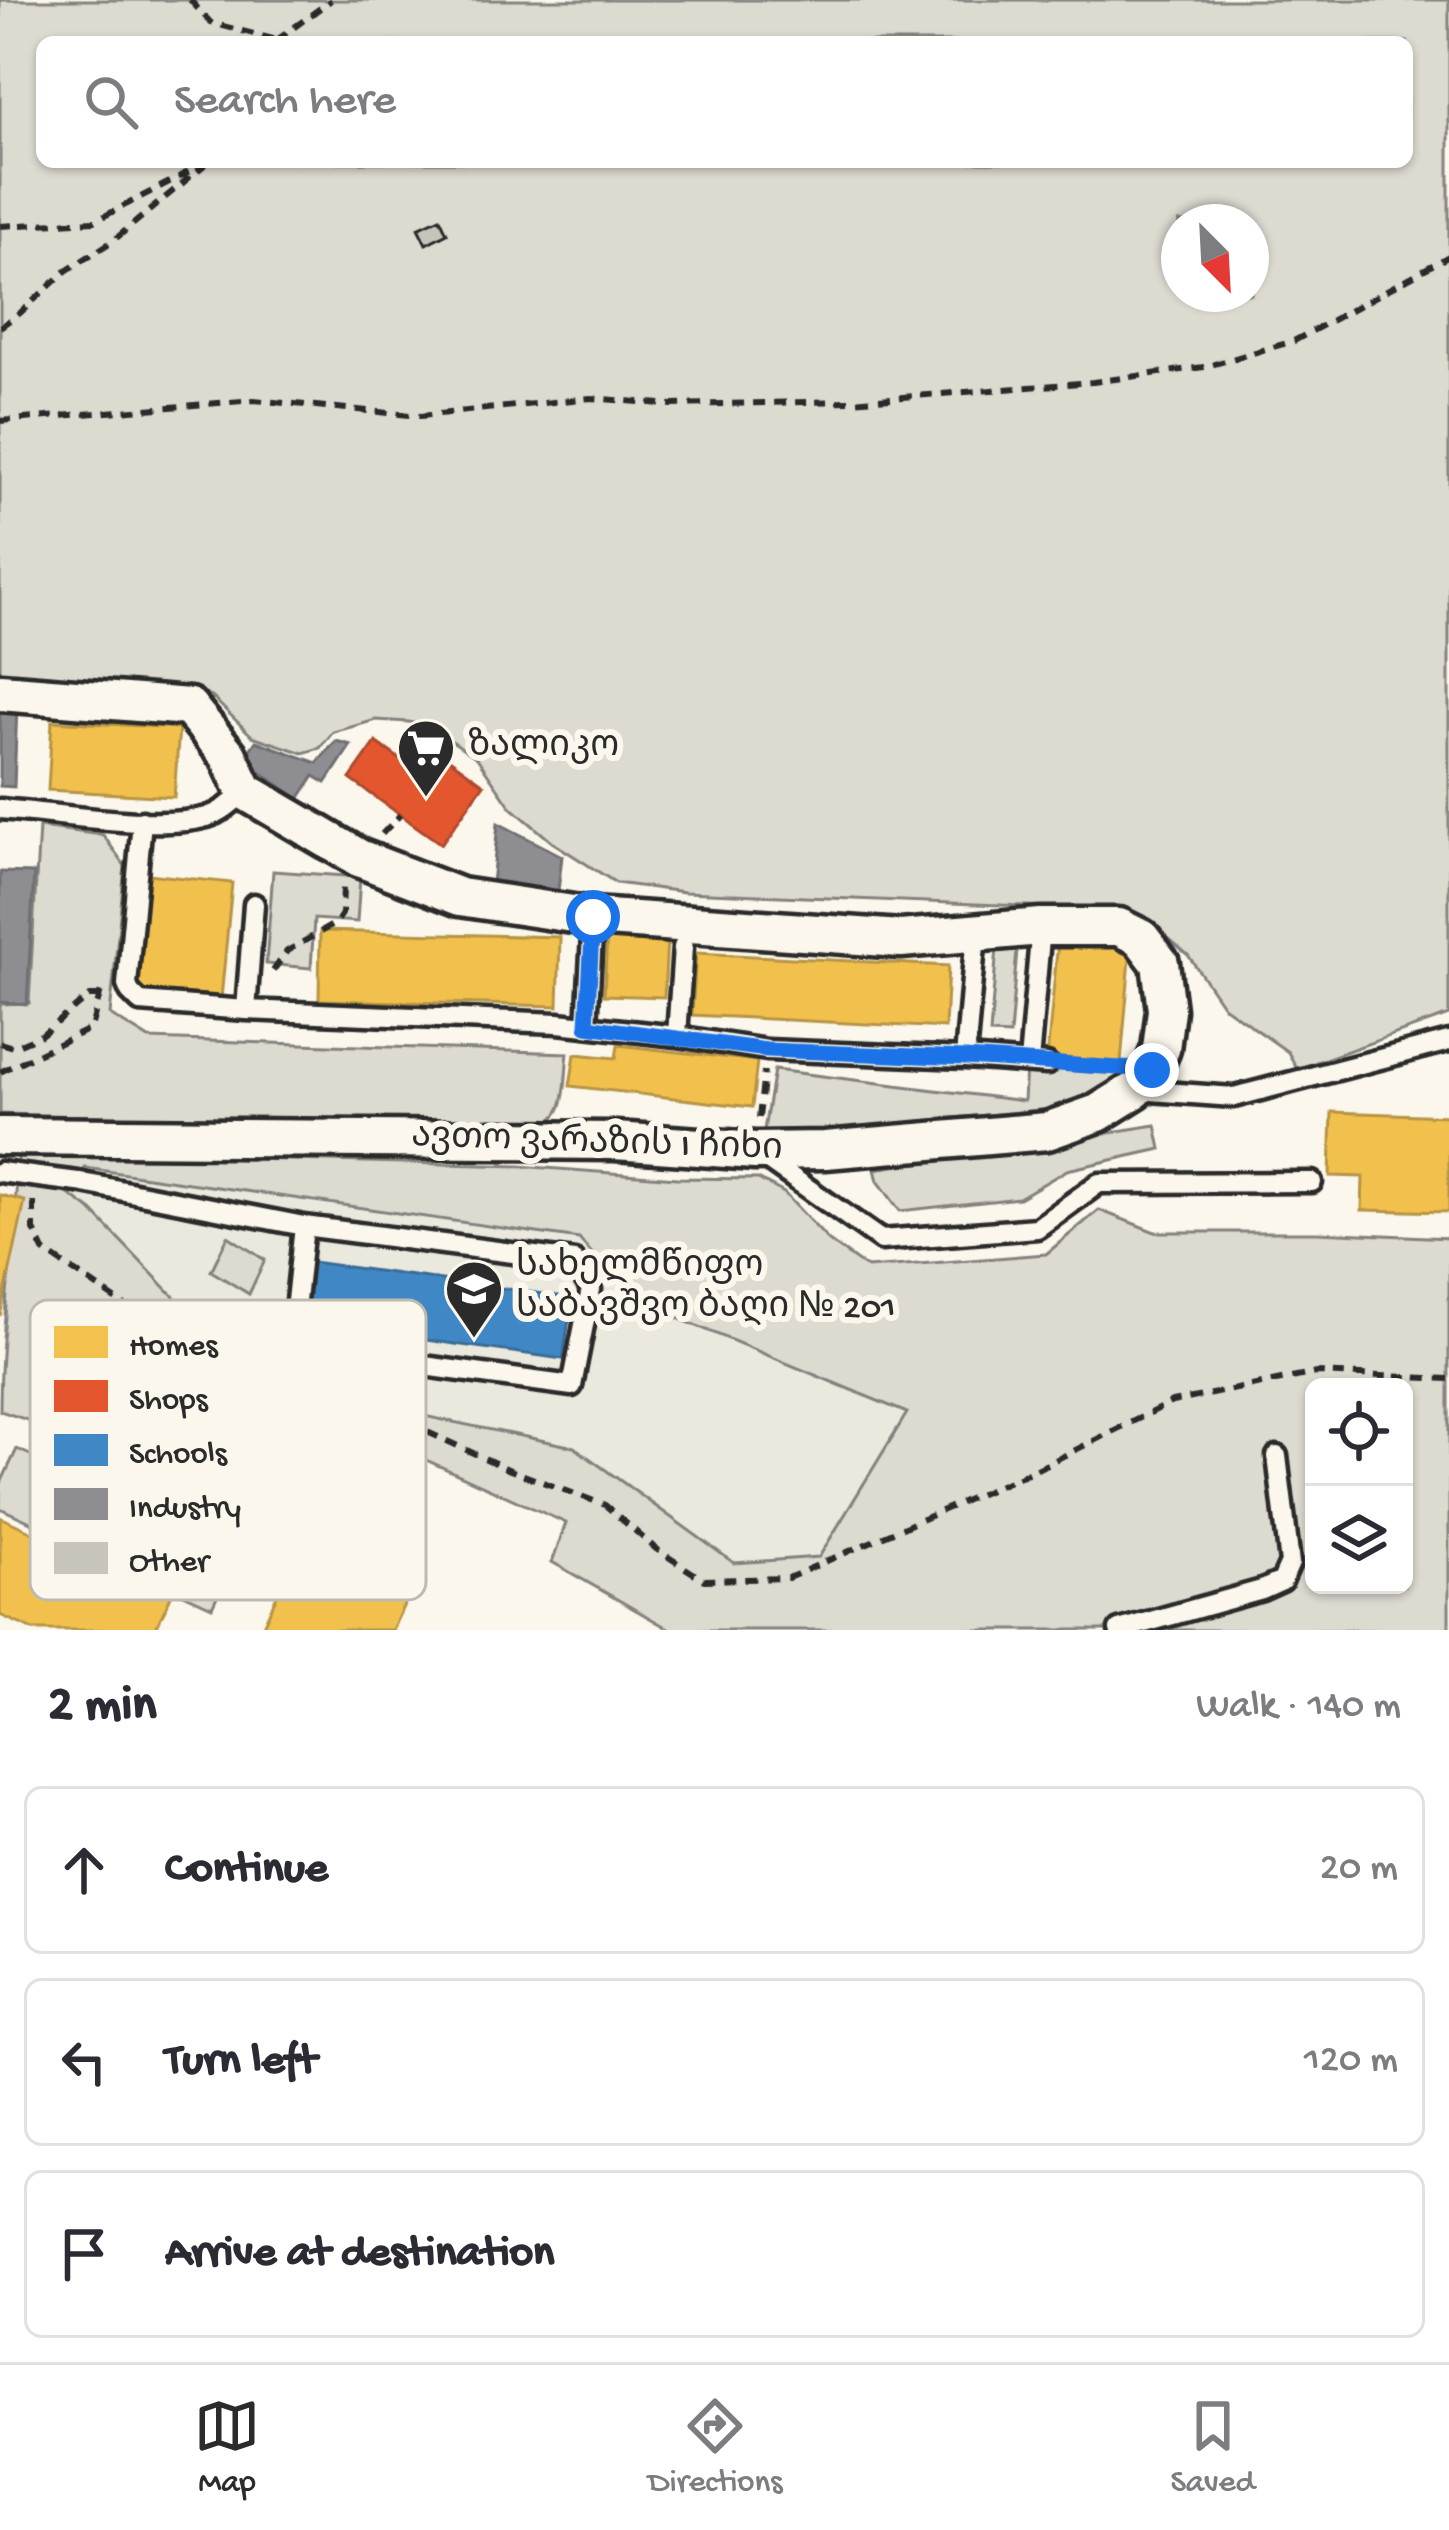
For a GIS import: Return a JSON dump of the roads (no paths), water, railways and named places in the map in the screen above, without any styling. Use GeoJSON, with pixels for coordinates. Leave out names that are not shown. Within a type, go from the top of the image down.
{"type":"FeatureCollection","features":[{"type":"Feature","properties":{"kind":"street"},"geometry":{"type":"LineString","coordinates":[[0,692],[189,707],[228,755],[245,791],[359,858],[460,897],[593,917],[901,939],[1041,927],[1119,927],[1141,938],[1160,963],[1166,1010],[1149,1070]]}},
{"type":"Feature","properties":{"kind":"street","name":"ავთო ვარაზის I ჩიხი"},"geometry":{"type":"LineString","coordinates":[[0,1136],[615,1141],[755,1151],[825,1150],[1047,1130],[1098,1113],[1149,1070]]}},
{"type":"Feature","properties":{"kind":"lane"},"geometry":{"type":"LineString","coordinates":[[0,808],[142,821],[206,818],[245,791]]}},
{"type":"Feature","properties":{"kind":"lane"},"geometry":{"type":"LineString","coordinates":[[142,821],[128,985],[140,1002],[247,1004],[587,1026],[767,1050],[1038,1063],[1041,927]]}},
{"type":"Feature","properties":{"kind":"lane"},"geometry":{"type":"LineString","coordinates":[[247,1004],[254,904]]}},
{"type":"Feature","properties":{"kind":"lane"},"geometry":{"type":"LineString","coordinates":[[587,1026],[593,917]]}},
{"type":"Feature","properties":{"kind":"lane"},"geometry":{"type":"LineString","coordinates":[[965,1058],[976,934]]}},
{"type":"Feature","properties":{"kind":"lane"},"geometry":{"type":"LineString","coordinates":[[677,1036],[682,947]]}},
{"type":"Feature","properties":{"kind":"lane"},"geometry":{"type":"LineString","coordinates":[[1149,1070],[1234,1097],[1449,1041]]}},
{"type":"Feature","properties":{"kind":"lane"},"geometry":{"type":"LineString","coordinates":[[755,1151],[880,1240],[1037,1228],[1099,1183],[1312,1182]]}},
{"type":"Feature","properties":{"kind":"lane"},"geometry":{"type":"LineString","coordinates":[[0,1172],[78,1182],[304,1226],[574,1261],[591,1289],[572,1386],[426,1366]]}},
{"type":"Feature","properties":{"kind":"lane"},"geometry":{"type":"LineString","coordinates":[[296,1300],[304,1226]]}},
{"type":"Feature","properties":{"kind":"lane"},"geometry":{"type":"LineString","coordinates":[[1119,1630],[1282,1581],[1290,1563],[1277,1456]]}},
{"type":"Feature","properties":{"kind":"place","name":"ზალიკო"},"geometry":{"type":"Point","coordinates":[426,799]}},
{"type":"Feature","properties":{"kind":"place","name":"სახელმწიფო საბავშვო ბაღი № 201"},"geometry":{"type":"Point","coordinates":[474,1340]}}]}
